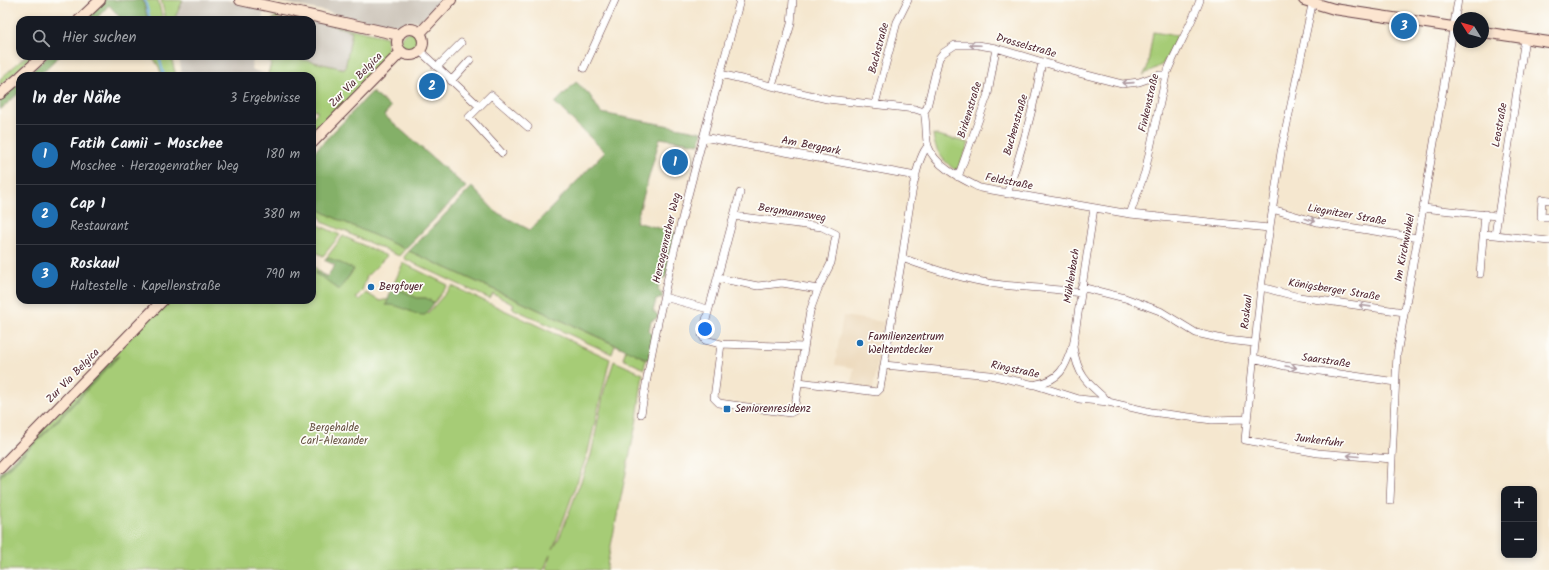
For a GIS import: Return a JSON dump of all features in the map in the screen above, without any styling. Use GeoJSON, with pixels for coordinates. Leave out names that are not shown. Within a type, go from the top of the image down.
{"type":"FeatureCollection","features":[{"type":"Feature","properties":{"kind":"street"},"geometry":{"type":"LineString","coordinates":[[81,16],[92,0]]}},
{"type":"Feature","properties":{"kind":"street"},"geometry":{"type":"LineString","coordinates":[[82,16],[100,0]]}},
{"type":"Feature","properties":{"kind":"street"},"geometry":{"type":"LineString","coordinates":[[240,0],[313,16]]}},
{"type":"Feature","properties":{"kind":"street"},"geometry":{"type":"LineString","coordinates":[[420,33],[451,0]]}},
{"type":"Feature","properties":{"kind":"street"},"geometry":{"type":"LineString","coordinates":[[584,68],[615,0]]}},
{"type":"Feature","properties":{"kind":"street","name":"Herzogenrather Weg"},"geometry":{"type":"LineString","coordinates":[[641,414],[664,297],[703,137],[740,0]]}},
{"type":"Feature","properties":{"kind":"street"},"geometry":{"type":"LineString","coordinates":[[772,86],[791,24],[793,0]]}},
{"type":"Feature","properties":{"kind":"street","name":"Bachstraße"},"geometry":{"type":"LineString","coordinates":[[875,104],[896,22],[908,0]]}},
{"type":"Feature","properties":{"kind":"street","name":"Finkenstraße"},"geometry":{"type":"LineString","coordinates":[[1130,214],[1144,172],[1166,75],[1171,60],[1192,23],[1200,0]]}},
{"type":"Feature","properties":{"kind":"street","name":"Im Kirchwinkel"},"geometry":{"type":"LineString","coordinates":[[1458,0],[1458,12]]}},
{"type":"Feature","properties":{"kind":"street"},"geometry":{"type":"LineString","coordinates":[[1310,1],[1334,9],[1453,27]]}},
{"type":"Feature","properties":{"kind":"street","name":"Roskaul"},"geometry":{"type":"LineString","coordinates":[[1245,440],[1254,343],[1269,228],[1285,131],[1310,1]]}},
{"type":"Feature","properties":{"kind":"street"},"geometry":{"type":"LineString","coordinates":[[316,17],[399,35]]}},
{"type":"Feature","properties":{"kind":"street"},"geometry":{"type":"LineString","coordinates":[[407,29],[416,30],[420,33],[424,42],[420,51],[409,55],[401,52],[397,44],[399,35],[407,29]]}},
{"type":"Feature","properties":{"kind":"street"},"geometry":{"type":"LineString","coordinates":[[1489,33],[1549,42]]}},
{"type":"Feature","properties":{"kind":"street","name":"Leostraße"},"geometry":{"type":"LineString","coordinates":[[1495,235],[1496,216],[1525,38]]}},
{"type":"Feature","properties":{"kind":"street"},"geometry":{"type":"LineString","coordinates":[[437,67],[460,43]]}},
{"type":"Feature","properties":{"kind":"street","name":"Drosselstraße"},"geometry":{"type":"LineString","coordinates":[[924,112],[927,107],[939,58],[955,46],[978,45],[996,48],[1122,84],[1139,82],[1159,75],[1166,75]]}},
{"type":"Feature","properties":{"kind":"street","name":"Birkenstraße"},"geometry":{"type":"LineString","coordinates":[[958,177],[988,94],[996,48]]}},
{"type":"Feature","properties":{"kind":"street","name":"Im Kirchwinkel"},"geometry":{"type":"LineString","coordinates":[[1390,501],[1397,354],[1453,48]]}},
{"type":"Feature","properties":{"kind":"street"},"geometry":{"type":"LineString","coordinates":[[420,51],[479,106]]}},
{"type":"Feature","properties":{"kind":"street","name":"Zur Via Belgica"},"geometry":{"type":"LineString","coordinates":[[316,139],[401,52]]}},
{"type":"Feature","properties":{"kind":"street"},"geometry":{"type":"LineString","coordinates":[[26,72],[39,60]]}},
{"type":"Feature","properties":{"kind":"street"},"geometry":{"type":"LineString","coordinates":[[451,80],[470,60]]}},
{"type":"Feature","properties":{"kind":"street","name":"Buchenstraße"},"geometry":{"type":"LineString","coordinates":[[1007,194],[1026,137],[1035,102],[1042,62]]}},
{"type":"Feature","properties":{"kind":"street"},"geometry":{"type":"LineString","coordinates":[[720,74],[827,98],[915,109],[924,112]]}},
{"type":"Feature","properties":{"kind":"street"},"geometry":{"type":"LineString","coordinates":[[0,94],[16,81]]}},
{"type":"Feature","properties":{"kind":"street"},"geometry":{"type":"LineString","coordinates":[[502,153],[469,117],[479,106],[491,95],[528,127]]}},
{"type":"Feature","properties":{"kind":"street","name":"Feldstraße"},"geometry":{"type":"LineString","coordinates":[[924,112],[928,146],[937,160],[958,177],[980,188],[1007,194],[1058,201],[1130,214],[1269,228]]}},
{"type":"Feature","properties":{"kind":"street","name":"Am Bergpark"},"geometry":{"type":"LineString","coordinates":[[703,137],[916,176]]}},
{"type":"Feature","properties":{"kind":"street"},"geometry":{"type":"LineString","coordinates":[[799,382],[876,392],[880,389],[916,176],[923,150],[928,146]]}},
{"type":"Feature","properties":{"kind":"street"},"geometry":{"type":"LineString","coordinates":[[740,193],[702,335],[705,340],[721,344],[804,347]]}},
{"type":"Feature","properties":{"kind":"street"},"geometry":{"type":"LineString","coordinates":[[1549,200],[1542,199],[1541,217],[1549,217]]}},
{"type":"Feature","properties":{"kind":"street","name":"Mühlenbach"},"geometry":{"type":"LineString","coordinates":[[1035,385],[1053,380],[1061,372],[1072,347],[1094,208]]}},
{"type":"Feature","properties":{"kind":"street"},"geometry":{"type":"LineString","coordinates":[[1424,208],[1496,216]]}},
{"type":"Feature","properties":{"kind":"street","name":"Liegnitzer Straße"},"geometry":{"type":"LineString","coordinates":[[1272,209],[1317,222],[1418,238]]}},
{"type":"Feature","properties":{"kind":"street"},"geometry":{"type":"LineString","coordinates":[[1480,274],[1485,214]]}},
{"type":"Feature","properties":{"kind":"street","name":"Bergmannsweg"},"geometry":{"type":"LineString","coordinates":[[721,344],[714,398],[719,403],[790,413],[794,411],[810,311],[818,289],[831,263],[836,234],[822,227],[734,216]]}},
{"type":"Feature","properties":{"kind":"street"},"geometry":{"type":"LineString","coordinates":[[1483,234],[1549,241]]}},
{"type":"Feature","properties":{"kind":"street"},"geometry":{"type":"LineString","coordinates":[[902,258],[968,279],[1004,285],[1080,290],[1125,298],[1160,311],[1196,333],[1227,340],[1254,343]]}},
{"type":"Feature","properties":{"kind":"street"},"geometry":{"type":"LineString","coordinates":[[717,278],[758,286],[782,283],[818,289]]}},
{"type":"Feature","properties":{"kind":"street","name":"Königsberger Straße"},"geometry":{"type":"LineString","coordinates":[[1261,286],[1299,297],[1404,312]]}},
{"type":"Feature","properties":{"kind":"street"},"geometry":{"type":"LineString","coordinates":[[664,297],[708,309]]}},
{"type":"Feature","properties":{"kind":"street","name":"Zur Via Belgica"},"geometry":{"type":"LineString","coordinates":[[0,468],[158,304]]}},
{"type":"Feature","properties":{"kind":"street","name":"Mühlenbach"},"geometry":{"type":"LineString","coordinates":[[1072,347],[1076,366],[1082,376],[1108,402]]}},
{"type":"Feature","properties":{"kind":"street","name":"Saarstraße"},"geometry":{"type":"LineString","coordinates":[[1253,358],[1285,366],[1396,382]]}},
{"type":"Feature","properties":{"kind":"street","name":"Ringstraße"},"geometry":{"type":"LineString","coordinates":[[884,365],[990,375],[1035,385],[1079,399],[1108,402],[1151,412],[1212,420],[1246,419]]}},
{"type":"Feature","properties":{"kind":"street","name":"Junkerfuhr"},"geometry":{"type":"LineString","coordinates":[[1245,440],[1318,453],[1392,459]]}},
{"type":"Feature","properties":{"kind":"shaded area"},"geometry":{"type":"Polygon","coordinates":[[[183,0],[227,0],[264,9],[263,16],[176,16],[183,0]]]}},
{"type":"Feature","properties":{"kind":"shaded area"},"geometry":{"type":"Polygon","coordinates":[[[271,0],[443,0],[420,21],[408,21],[398,25],[271,0]]]}},
{"type":"Feature","properties":{"kind":"shaded area"},"geometry":{"type":"Polygon","coordinates":[[[316,22],[352,31],[345,69],[305,60],[316,60],[316,22]]]}},
{"type":"Feature","properties":{"kind":"shaded area"},"geometry":{"type":"Polygon","coordinates":[[[180,60],[253,60],[251,69],[259,72],[181,72],[180,60]]]}},
{"type":"Feature","properties":{"kind":"shaded area","name":"Familienzentrum Weltentdecker"},"geometry":{"type":"Polygon","coordinates":[[[843,316],[884,322],[873,390],[851,387],[854,368],[835,365],[843,316]]]}},
{"type":"Feature","properties":{"kind":"green space"},"geometry":{"type":"Polygon","coordinates":[[[104,0],[143,0],[147,16],[119,16],[109,5],[99,16],[89,16],[104,0]]]}},
{"type":"Feature","properties":{"kind":"green space"},"geometry":{"type":"Polygon","coordinates":[[[143,0],[158,0],[162,16],[147,16],[143,0]]]}},
{"type":"Feature","properties":{"kind":"green space"},"geometry":{"type":"Polygon","coordinates":[[[161,0],[183,0],[176,16],[165,16],[161,0]]]}},
{"type":"Feature","properties":{"kind":"green space"},"geometry":{"type":"Polygon","coordinates":[[[286,14],[295,16],[276,16],[286,14]]]}},
{"type":"Feature","properties":{"kind":"green space"},"geometry":{"type":"Polygon","coordinates":[[[316,21],[387,37],[387,45],[390,56],[316,137],[316,114],[318,112],[316,111],[316,72],[269,72],[271,64],[268,60],[305,60],[345,69],[352,31],[316,21]]]}},
{"type":"Feature","properties":{"kind":"green space"},"geometry":{"type":"Polygon","coordinates":[[[406,32],[414,32],[419,37],[417,48],[414,50],[406,50],[401,45],[401,37],[406,32]]]}},
{"type":"Feature","properties":{"kind":"green space"},"geometry":{"type":"Polygon","coordinates":[[[1153,32],[1178,36],[1163,64],[1143,75],[1147,69],[1153,32]]]}},
{"type":"Feature","properties":{"kind":"green space"},"geometry":{"type":"Polygon","coordinates":[[[21,60],[29,60],[0,86],[0,79],[21,60]]]}},
{"type":"Feature","properties":{"kind":"green space"},"geometry":{"type":"Polygon","coordinates":[[[44,60],[55,60],[42,72],[31,72],[44,60]]]}},
{"type":"Feature","properties":{"kind":"green space"},"geometry":{"type":"Polygon","coordinates":[[[155,60],[172,60],[175,72],[161,72],[155,60]]]}},
{"type":"Feature","properties":{"kind":"green space"},"geometry":{"type":"Polygon","coordinates":[[[576,82],[589,94],[601,113],[702,132],[699,144],[660,138],[636,222],[677,233],[666,277],[660,280],[658,290],[662,294],[662,298],[656,300],[653,311],[658,315],[657,318],[651,321],[649,331],[653,336],[649,360],[409,251],[472,187],[496,212],[530,230],[605,152],[555,103],[576,82]]]}},
{"type":"Feature","properties":{"kind":"green space"},"geometry":{"type":"Polygon","coordinates":[[[16,85],[16,96],[0,110],[0,99],[16,85]]]}},
{"type":"Feature","properties":{"kind":"green space"},"geometry":{"type":"Polygon","coordinates":[[[372,92],[391,107],[384,115],[466,187],[405,249],[316,208],[316,150],[372,92]]]}},
{"type":"Feature","properties":{"kind":"green space"},"geometry":{"type":"Polygon","coordinates":[[[933,134],[969,143],[957,171],[940,156],[935,145],[933,134]]]}},
{"type":"Feature","properties":{"kind":"green space"},"geometry":{"type":"Polygon","coordinates":[[[316,208],[405,249],[399,256],[344,230],[343,231],[324,223],[316,212],[316,208]]]}},
{"type":"Feature","properties":{"kind":"green space"},"geometry":{"type":"Polygon","coordinates":[[[316,224],[340,235],[323,256],[316,252],[316,224]]]}},
{"type":"Feature","properties":{"kind":"green space","name":"Bergehalde Carl-Alexander"},"geometry":{"type":"Polygon","coordinates":[[[343,236],[387,256],[367,276],[362,291],[355,298],[359,300],[366,293],[380,301],[398,301],[428,313],[452,286],[610,359],[588,452],[553,549],[560,536],[591,455],[604,391],[614,361],[643,374],[637,419],[606,570],[547,570],[550,554],[544,570],[0,570],[0,473],[163,304],[316,304],[316,268],[340,288],[354,270],[327,257],[343,236]]]}},
{"type":"Feature","properties":{"kind":"green space"},"geometry":{"type":"Polygon","coordinates":[[[409,251],[615,345],[612,354],[512,308],[514,305],[493,294],[490,299],[405,259],[404,257],[409,251]]]}},
{"type":"Feature","properties":{"kind":"green space"},"geometry":{"type":"Polygon","coordinates":[[[327,257],[354,269],[339,290],[325,279],[316,274],[316,272],[327,277],[335,265],[324,260],[327,257]]]}},
{"type":"Feature","properties":{"kind":"green space"},"geometry":{"type":"Polygon","coordinates":[[[403,263],[448,285],[434,303],[426,298],[417,298],[393,286],[403,263]]]}},
{"type":"Feature","properties":{"kind":"green space"},"geometry":{"type":"Polygon","coordinates":[[[393,286],[417,298],[426,298],[434,303],[425,315],[416,314],[397,306],[386,305],[393,286]]]}},
{"type":"Feature","properties":{"kind":"green space"},"geometry":{"type":"Polygon","coordinates":[[[626,349],[646,359],[644,369],[623,359],[626,349]]]}},
{"type":"Feature","properties":{"kind":"green space"},"geometry":{"type":"Polygon","coordinates":[[[119,356],[55,424],[0,477],[0,474],[49,428],[112,360],[119,356]]]}},
{"type":"Feature","properties":{"kind":"waterway"},"geometry":{"type":"LineString","coordinates":[[145,0],[149,16]]}},
{"type":"Feature","properties":{"kind":"waterway"},"geometry":{"type":"LineString","coordinates":[[160,60],[163,72]]}},
{"type":"Feature","properties":{"kind":"place","name":"Roskaul"},"geometry":{"type":"Point","coordinates":[1404,26]}},
{"type":"Feature","properties":{"kind":"place","name":"Cap 1"},"geometry":{"type":"Point","coordinates":[432,86]}},
{"type":"Feature","properties":{"kind":"place","name":"Fatih Camii - Moschee"},"geometry":{"type":"Point","coordinates":[675,162]}},
{"type":"Feature","properties":{"kind":"place","name":"Bergfoyer"},"geometry":{"type":"Point","coordinates":[371,287]}},
{"type":"Feature","properties":{"kind":"place","name":"Familienzentrum Weltentdecker"},"geometry":{"type":"Point","coordinates":[860,343]}},
{"type":"Feature","properties":{"kind":"place","name":"Seniorenresidenz"},"geometry":{"type":"Point","coordinates":[727,409]}}]}
